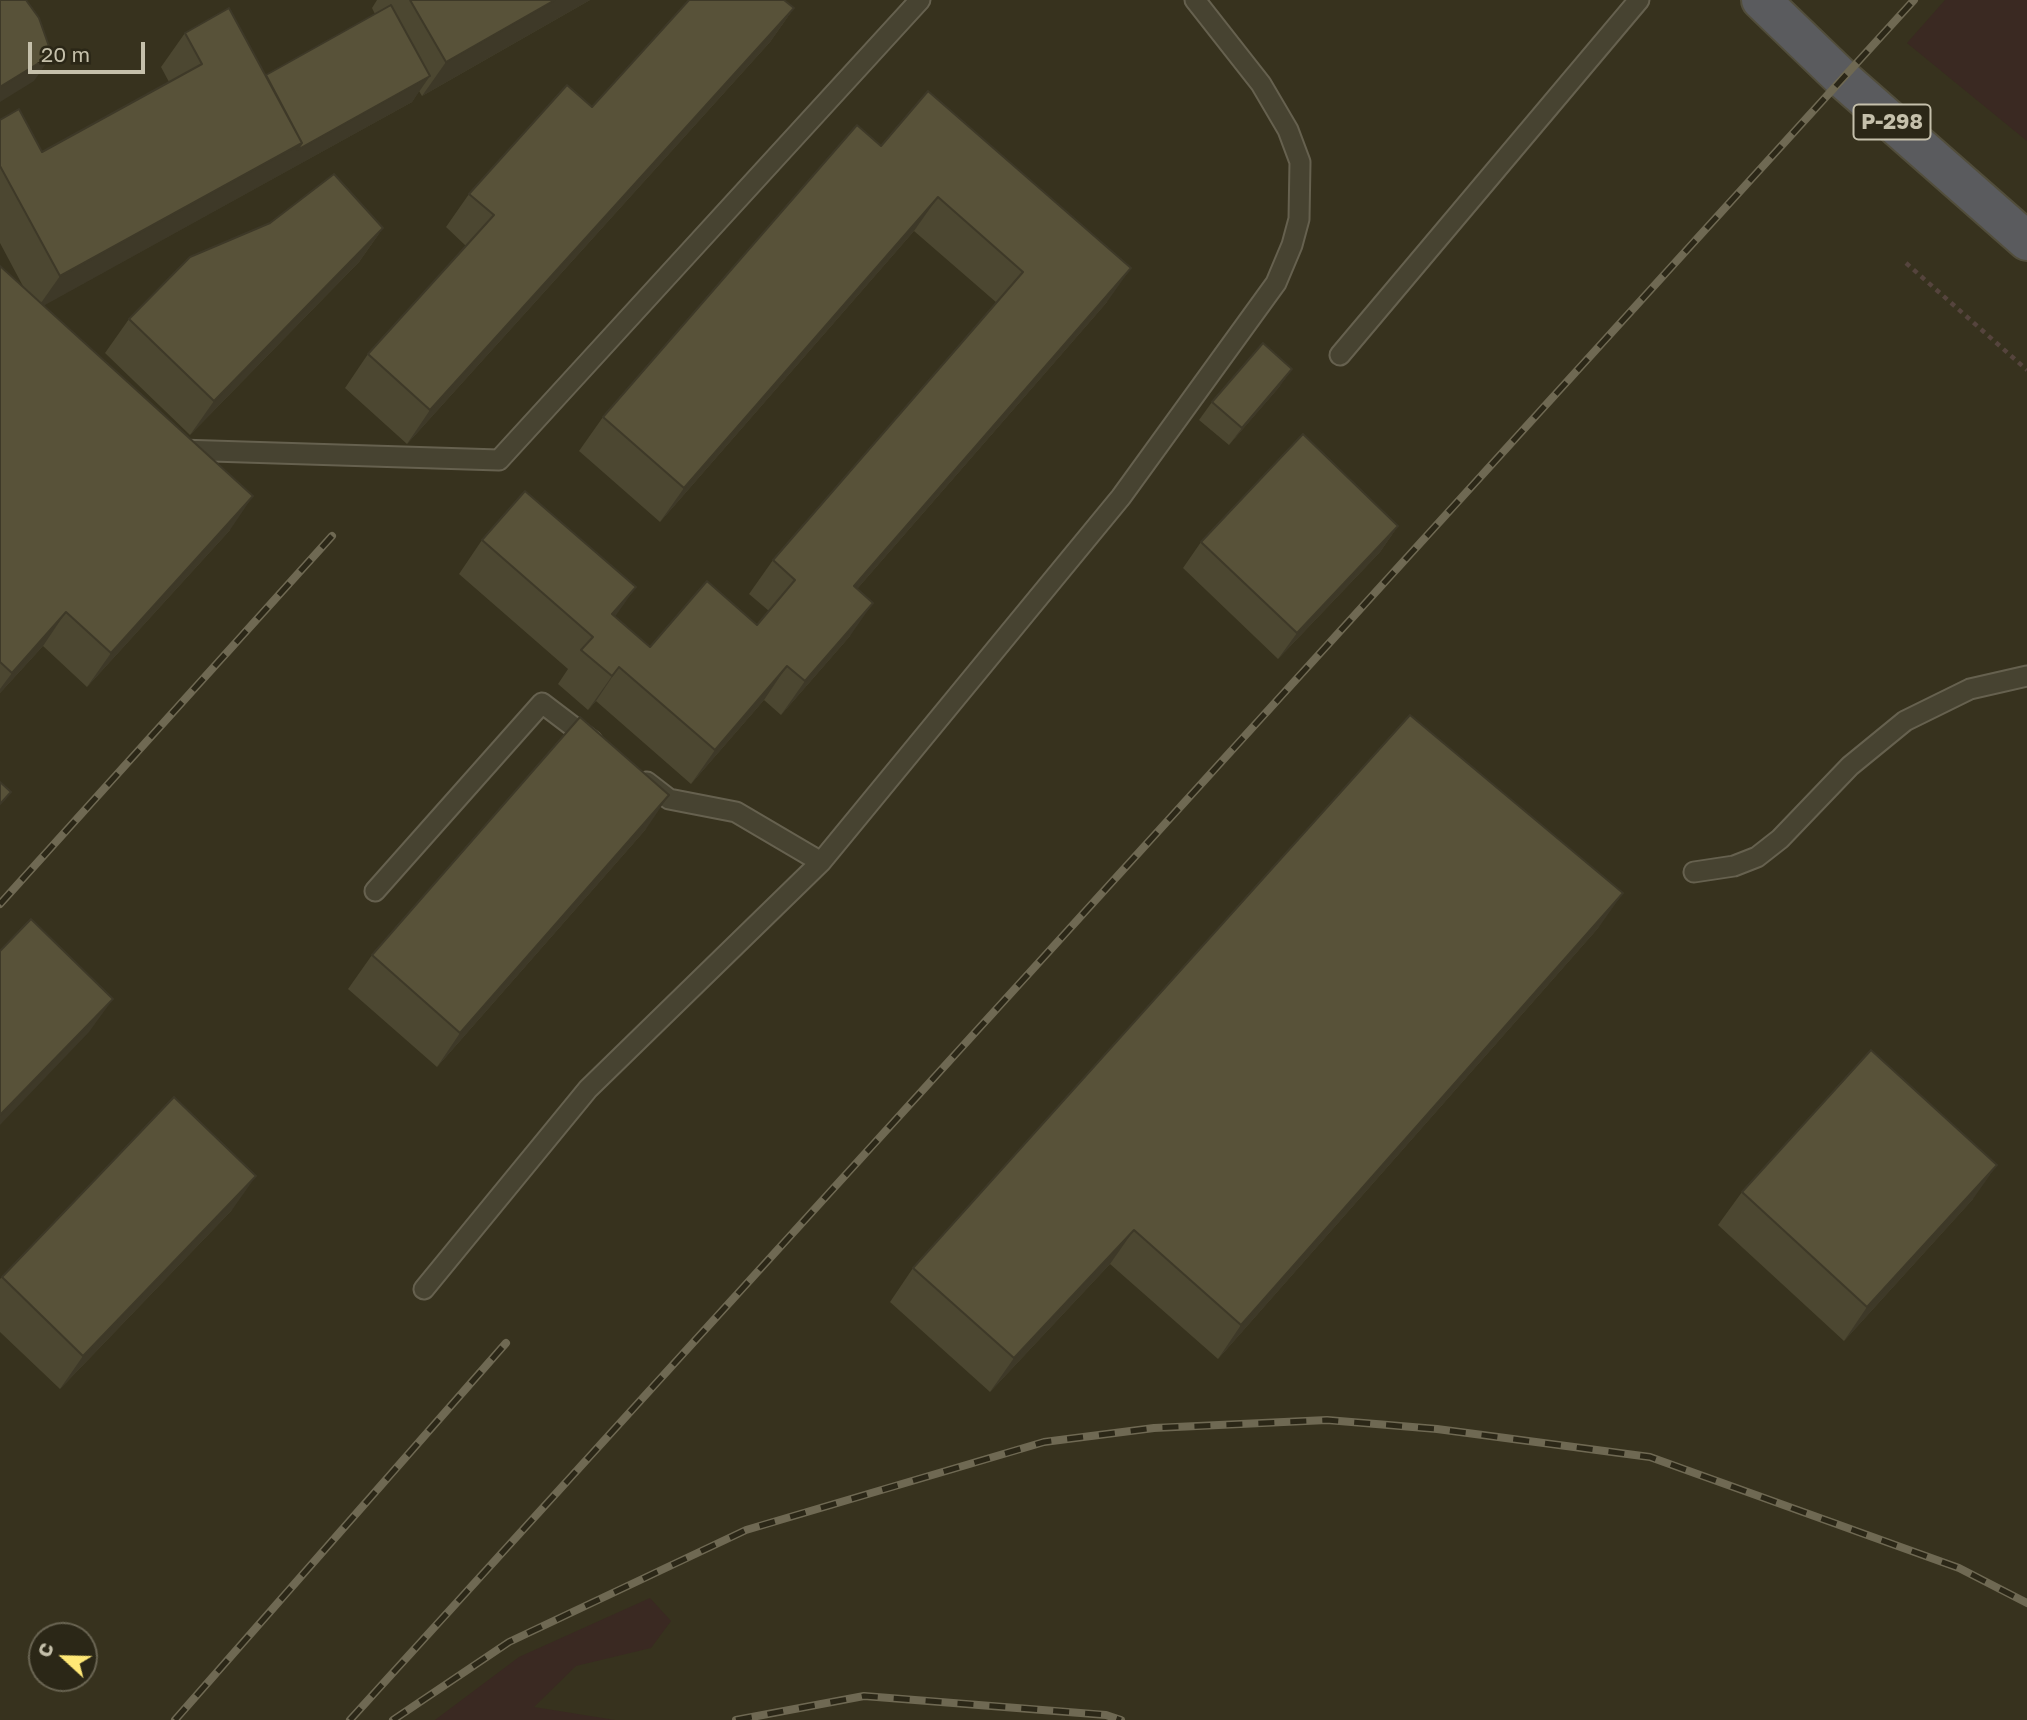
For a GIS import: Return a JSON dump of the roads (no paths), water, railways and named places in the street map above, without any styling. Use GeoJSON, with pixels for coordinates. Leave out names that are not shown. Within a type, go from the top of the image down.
{"type":"FeatureCollection","features":[{"type":"Feature","properties":{"kind":"highway","name":"Р-298"},"geometry":{"type":"LineString","coordinates":[[1763,1],[1844,80],[2024,233]]}},
{"type":"Feature","properties":{"kind":"lane"},"geometry":{"type":"LineString","coordinates":[[168,442],[178,450],[499,460],[920,0]]}},
{"type":"Feature","properties":{"kind":"lane"},"geometry":{"type":"LineString","coordinates":[[424,1289],[588,1089],[821,862],[1121,497],[1276,283],[1292,245],[1302,194],[1300,162],[1288,130],[1261,84],[1195,0]]}},
{"type":"Feature","properties":{"kind":"lane"},"geometry":{"type":"LineString","coordinates":[[1340,355],[1639,0]]}},
{"type":"Feature","properties":{"kind":"lane"},"geometry":{"type":"LineString","coordinates":[[1694,872],[1734,866],[1757,857],[1780,839],[1850,766],[1905,721],[1970,689],[2027,676]]}},
{"type":"Feature","properties":{"kind":"lane"},"geometry":{"type":"LineString","coordinates":[[375,891],[542,703],[606,751]]}},
{"type":"Feature","properties":{"kind":"lane"},"geometry":{"type":"LineString","coordinates":[[627,767],[669,799],[736,812],[821,862]]}},
{"type":"Feature","properties":{"kind":"railway"},"geometry":{"type":"LineString","coordinates":[[350,1720],[1914,0]]}},
{"type":"Feature","properties":{"kind":"railway"},"geometry":{"type":"LineString","coordinates":[[0,904],[332,536]]}},
{"type":"Feature","properties":{"kind":"railway"},"geometry":{"type":"LineString","coordinates":[[175,1720],[506,1343]]}},
{"type":"Feature","properties":{"kind":"railway"},"geometry":{"type":"LineString","coordinates":[[393,1720],[509,1642],[746,1530],[1044,1442],[1154,1428],[1327,1420],[1437,1429],[1650,1457],[1959,1568],[2027,1603]]}},
{"type":"Feature","properties":{"kind":"railway"},"geometry":{"type":"LineString","coordinates":[[736,1720],[864,1696],[1106,1715],[1121,1720]]}}]}
